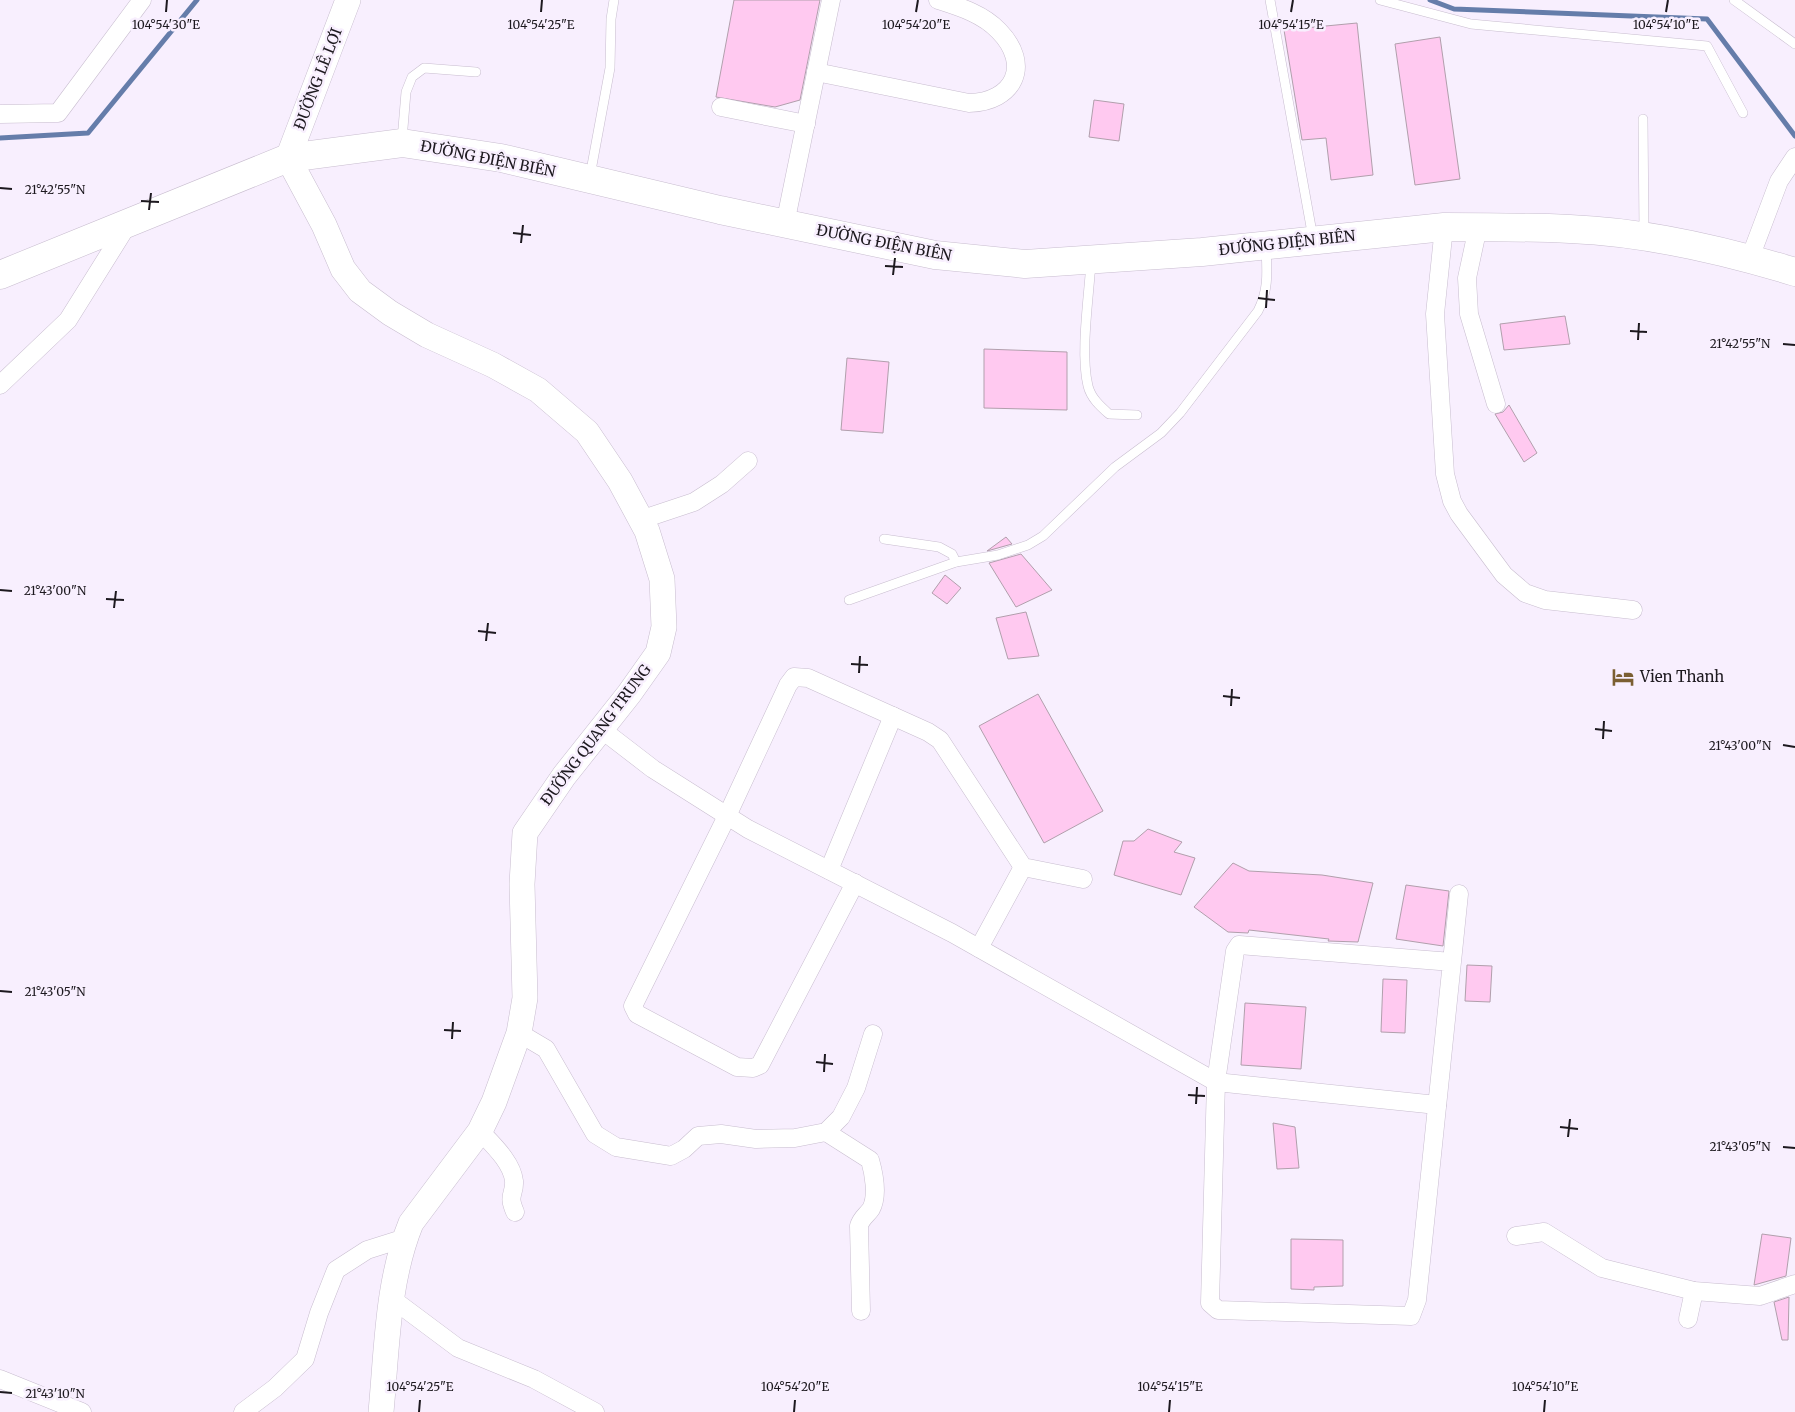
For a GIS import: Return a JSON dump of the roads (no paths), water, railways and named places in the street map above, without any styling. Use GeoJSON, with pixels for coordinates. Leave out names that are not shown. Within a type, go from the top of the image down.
{"type":"FeatureCollection","features":[{"type":"Feature","properties":{"kind":"main road","name":"ĐƯỜNG ĐIỆN BIÊN"},"geometry":{"type":"LineString","coordinates":[[0,275],[288,158],[402,143],[501,158],[785,224],[935,255],[1025,264],[1202,252],[1313,239],[1444,227],[1478,227],[1571,229],[1678,242],[1750,258],[1795,272]]}},
{"type":"Feature","properties":{"kind":"street"},"geometry":{"type":"LineString","coordinates":[[0,114],[58,113],[142,0]]}},
{"type":"Feature","properties":{"kind":"street","name":"ĐƯỜNG LÊ LỢI"},"geometry":{"type":"LineString","coordinates":[[288,158],[348,0]]}},
{"type":"Feature","properties":{"kind":"street"},"geometry":{"type":"LineString","coordinates":[[785,224],[831,0]]}},
{"type":"Feature","properties":{"kind":"street"},"geometry":{"type":"LineString","coordinates":[[816,72],[969,103],[985,102],[1007,91],[1015,76],[1016,66],[1014,54],[1000,32],[983,17],[938,0]]}},
{"type":"Feature","properties":{"kind":"street"},"geometry":{"type":"LineString","coordinates":[[721,107],[806,124]]}},
{"type":"Feature","properties":{"kind":"street"},"geometry":{"type":"LineString","coordinates":[[1750,258],[1779,181],[1795,157]]}},
{"type":"Feature","properties":{"kind":"street","name":"ĐƯỜNG QUANG TRUNG"},"geometry":{"type":"LineString","coordinates":[[288,158],[324,225],[343,268],[360,291],[390,313],[427,335],[493,365],[538,390],[587,432],[620,481],[647,532],[662,579],[664,627],[658,653],[564,776],[525,833],[522,884],[525,998],[519,1033],[494,1102],[480,1131],[411,1223],[405,1238],[392,1298],[381,1412]]}},
{"type":"Feature","properties":{"kind":"street"},"geometry":{"type":"LineString","coordinates":[[0,385],[68,320],[128,223]]}},
{"type":"Feature","properties":{"kind":"street"},"geometry":{"type":"LineString","coordinates":[[1444,227],[1434,314],[1445,474],[1452,501],[1504,575],[1525,593],[1545,600],[1633,610]]}},
{"type":"Feature","properties":{"kind":"street"},"geometry":{"type":"LineString","coordinates":[[1478,227],[1467,278],[1469,314],[1496,404]]}},
{"type":"Feature","properties":{"kind":"street"},"geometry":{"type":"LineString","coordinates":[[640,520],[694,502],[722,484],[748,461]]}},
{"type":"Feature","properties":{"kind":"street"},"geometry":{"type":"LineString","coordinates":[[855,883],[760,1065],[753,1068],[737,1067],[637,1014],[633,1006],[727,816],[788,685],[794,677],[808,678],[928,732],[940,740],[1023,867],[1083,879]]}},
{"type":"Feature","properties":{"kind":"street"},"geometry":{"type":"LineString","coordinates":[[829,870],[893,716]]}},
{"type":"Feature","properties":{"kind":"street"},"geometry":{"type":"LineString","coordinates":[[601,729],[653,769],[727,816],[979,948],[1216,1082],[1437,1105]]}},
{"type":"Feature","properties":{"kind":"street"},"geometry":{"type":"LineString","coordinates":[[979,948],[1023,867]]}},
{"type":"Feature","properties":{"kind":"street"},"geometry":{"type":"LineString","coordinates":[[1452,962],[1239,945],[1235,951],[1216,1082],[1210,1303],[1218,1310],[1229,1312],[1411,1316],[1417,1300],[1437,1105],[1452,962],[1459,894]]}},
{"type":"Feature","properties":{"kind":"street"},"geometry":{"type":"LineString","coordinates":[[519,1033],[546,1049],[595,1134],[616,1147],[671,1156],[684,1149],[698,1136],[721,1134],[756,1139],[795,1138],[826,1132],[842,1118],[856,1088],[873,1034]]}},
{"type":"Feature","properties":{"kind":"street"},"geometry":{"type":"LineString","coordinates":[[480,1131],[497,1150],[512,1175],[514,1186],[510,1201],[515,1212]]}},
{"type":"Feature","properties":{"kind":"street"},"geometry":{"type":"LineString","coordinates":[[826,1132],[870,1160],[875,1176],[872,1207],[861,1219],[859,1226],[861,1311]]}},
{"type":"Feature","properties":{"kind":"street"},"geometry":{"type":"LineString","coordinates":[[1516,1236],[1544,1232],[1602,1268],[1694,1291],[1760,1296],[1795,1284]]}},
{"type":"Feature","properties":{"kind":"street"},"geometry":{"type":"LineString","coordinates":[[243,1412],[275,1388],[305,1359],[319,1313],[336,1270],[367,1250],[405,1238]]}},
{"type":"Feature","properties":{"kind":"street"},"geometry":{"type":"LineString","coordinates":[[1688,1319],[1694,1291]]}},
{"type":"Feature","properties":{"kind":"street"},"geometry":{"type":"LineString","coordinates":[[392,1298],[458,1348],[534,1379],[596,1412]]}},
{"type":"Feature","properties":{"kind":"street"},"geometry":{"type":"LineString","coordinates":[[0,1379],[44,1404],[82,1412]]}},
{"type":"Feature","properties":{"kind":"lane"},"geometry":{"type":"LineString","coordinates":[[590,179],[610,68],[610,19],[614,0]]}},
{"type":"Feature","properties":{"kind":"lane"},"geometry":{"type":"LineString","coordinates":[[1270,0],[1313,239]]}},
{"type":"Feature","properties":{"kind":"lane"},"geometry":{"type":"LineString","coordinates":[[1380,0],[1471,24],[1707,46],[1743,113]]}},
{"type":"Feature","properties":{"kind":"lane"},"geometry":{"type":"LineString","coordinates":[[1734,0],[1795,44]]}},
{"type":"Feature","properties":{"kind":"lane"},"geometry":{"type":"LineString","coordinates":[[402,143],[406,92],[412,77],[424,68],[476,72]]}},
{"type":"Feature","properties":{"kind":"lane"},"geometry":{"type":"LineString","coordinates":[[1643,119],[1644,238]]}},
{"type":"Feature","properties":{"kind":"lane"},"geometry":{"type":"LineString","coordinates":[[850,600],[956,562],[998,555],[1028,545],[1043,536],[1115,467],[1161,432],[1180,413],[1258,311],[1268,286],[1266,245]]}},
{"type":"Feature","properties":{"kind":"lane"},"geometry":{"type":"LineString","coordinates":[[1091,259],[1086,342],[1088,387],[1093,398],[1109,414],[1137,415]]}},
{"type":"Feature","properties":{"kind":"lane"},"geometry":{"type":"LineString","coordinates":[[884,539],[940,547],[952,554],[956,562]]}},
{"type":"Feature","properties":{"kind":"waterway"},"geometry":{"type":"LineString","coordinates":[[0,138],[88,133],[197,0]]}},
{"type":"Feature","properties":{"kind":"waterway"},"geometry":{"type":"LineString","coordinates":[[1430,0],[1454,9],[1707,19],[1795,136]]}},
{"type":"Feature","properties":{"kind":"place","name":"Vien Thanh"},"geometry":{"type":"Point","coordinates":[1623,677]}}]}
